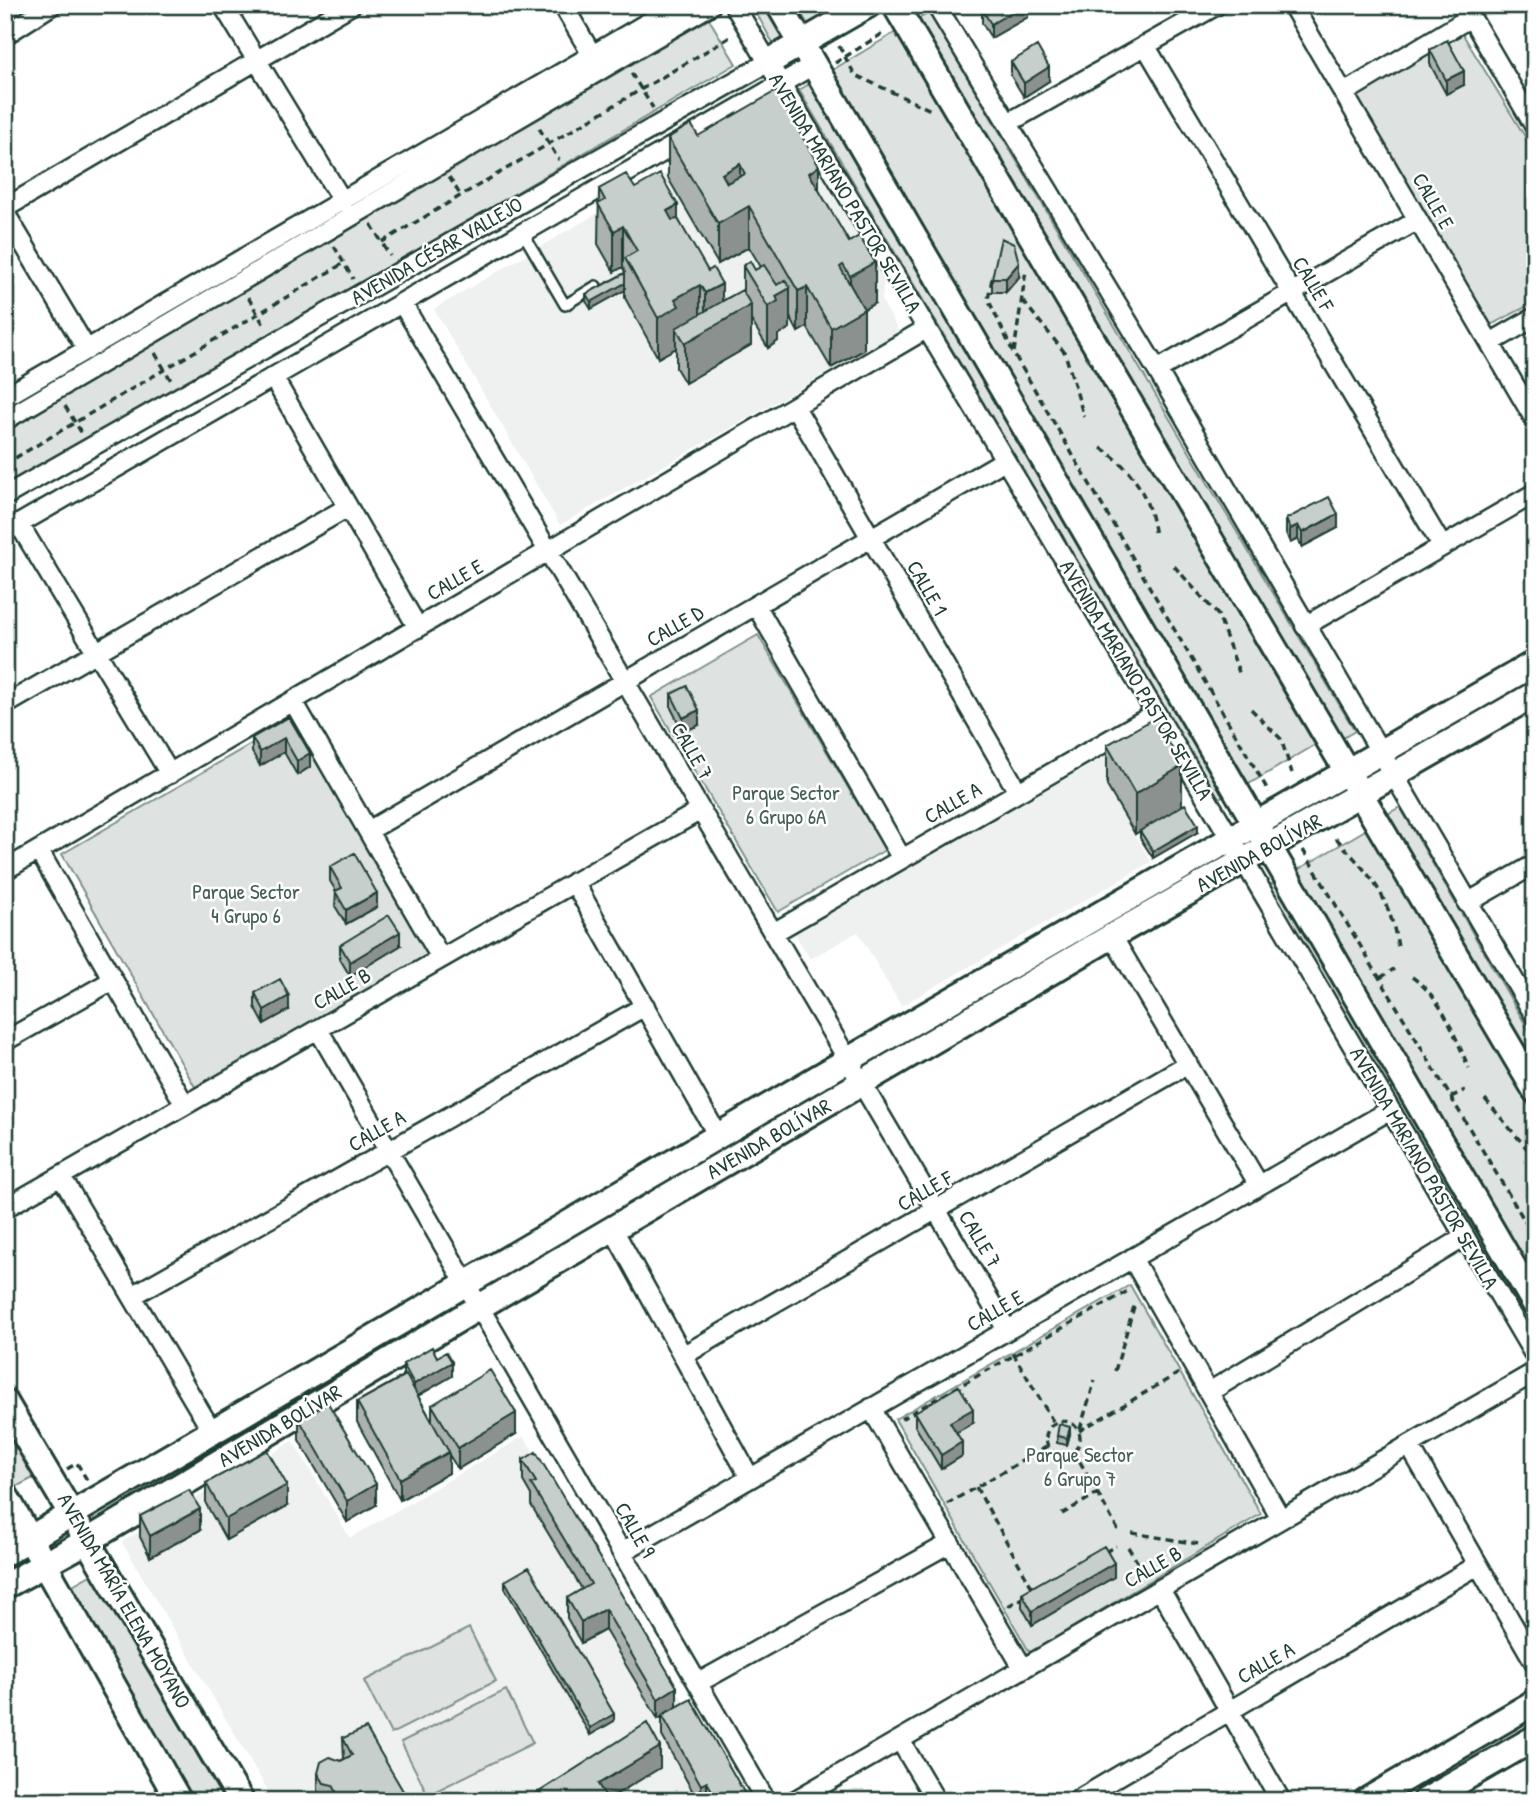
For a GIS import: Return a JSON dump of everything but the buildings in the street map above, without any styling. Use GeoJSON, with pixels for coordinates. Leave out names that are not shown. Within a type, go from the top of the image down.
{"type":"FeatureCollection","features":[{"type":"Feature","properties":{"kind":"street"},"geometry":{"type":"LineString","coordinates":[[5,36],[52,5]]}},
{"type":"Feature","properties":{"kind":"street"},"geometry":{"type":"LineString","coordinates":[[223,5],[343,202]]}},
{"type":"Feature","properties":{"kind":"street"},"geometry":{"type":"LineString","coordinates":[[87,350],[5,210],[351,5]]}},
{"type":"Feature","properties":{"kind":"street"},"geometry":{"type":"LineString","coordinates":[[563,5],[592,55]]}},
{"type":"Feature","properties":{"kind":"street"},"geometry":{"type":"LineString","coordinates":[[5,397],[678,5]]}},
{"type":"Feature","properties":{"kind":"street"},"geometry":{"type":"LineString","coordinates":[[5,420],[711,5]]}},
{"type":"Feature","properties":{"kind":"street","name":"AVENIDA MARIANO PASTOR SEVILLA"},"geometry":{"type":"LineString","coordinates":[[734,5],[1244,861],[1535,1356]]}},
{"type":"Feature","properties":{"kind":"street","name":"AVENIDA MARIANO PASTOR SEVILLA"},"geometry":{"type":"LineString","coordinates":[[779,5],[1535,1304]]}},
{"type":"Feature","properties":{"kind":"street","name":"AVENIDA CÉSAR VALLEJO"},"geometry":{"type":"LineString","coordinates":[[5,496],[868,5]]}},
{"type":"Feature","properties":{"kind":"street"},"geometry":{"type":"LineString","coordinates":[[936,5],[1157,370],[1392,777],[1535,1016]]}},
{"type":"Feature","properties":{"kind":"street"},"geometry":{"type":"LineString","coordinates":[[1008,123],[1217,5]]}},
{"type":"Feature","properties":{"kind":"street","name":"CALLE E"},"geometry":{"type":"LineString","coordinates":[[1292,5],[1535,420]]}},
{"type":"Feature","properties":{"kind":"street"},"geometry":{"type":"LineString","coordinates":[[1344,93],[1467,11],[1535,127]]}},
{"type":"Feature","properties":{"kind":"street"},"geometry":{"type":"LineString","coordinates":[[900,13],[1535,1090]]}},
{"type":"Feature","properties":{"kind":"street","name":"CALLE F"},"geometry":{"type":"LineString","coordinates":[[1145,45],[1442,546]]}},
{"type":"Feature","properties":{"kind":"street","name":"AVENIDA CÉSAR VALLEJO"},"geometry":{"type":"LineString","coordinates":[[12,528],[780,85],[817,68]]}},
{"type":"Feature","properties":{"kind":"street"},"geometry":{"type":"LineString","coordinates":[[1157,370],[1418,220]]}},
{"type":"Feature","properties":{"kind":"street","name":"CALLE 7"},"geometry":{"type":"LineString","coordinates":[[402,303],[937,1210],[1005,1331]]}},
{"type":"Feature","properties":{"kind":"street"},"geometry":{"type":"LineString","coordinates":[[1490,343],[1535,317]]}},
{"type":"Feature","properties":{"kind":"street","name":"CALLE E"},"geometry":{"type":"LineString","coordinates":[[5,870],[926,329]]}},
{"type":"Feature","properties":{"kind":"street"},"geometry":{"type":"LineString","coordinates":[[273,377],[418,628]]}},
{"type":"Feature","properties":{"kind":"street","name":"CALLE 1"},"geometry":{"type":"LineString","coordinates":[[795,407],[1018,792]]}},
{"type":"Feature","properties":{"kind":"street","name":"CALLE D"},"geometry":{"type":"LineString","coordinates":[[368,831],[1005,460]]}},
{"type":"Feature","properties":{"kind":"street"},"geometry":{"type":"LineString","coordinates":[[1306,626],[1535,493]]}},
{"type":"Feature","properties":{"kind":"street"},"geometry":{"type":"LineString","coordinates":[[5,705],[348,507]]}},
{"type":"Feature","properties":{"kind":"street"},"geometry":{"type":"LineString","coordinates":[[12,528],[97,653],[170,774]]}},
{"type":"Feature","properties":{"kind":"street"},"geometry":{"type":"LineString","coordinates":[[756,605],[902,859]]}},
{"type":"Feature","properties":{"kind":"street","name":"AVENIDA BOLÍVAR"},"geometry":{"type":"LineString","coordinates":[[5,1553],[74,1516],[848,1059],[1535,663]]}},
{"type":"Feature","properties":{"kind":"street","name":"AVENIDA BOLÍVAR"},"geometry":{"type":"LineString","coordinates":[[5,1586],[89,1540],[479,1307],[1112,936],[1361,796],[1535,694]]}},
{"type":"Feature","properties":{"kind":"street"},"geometry":{"type":"LineString","coordinates":[[293,701],[441,958]]}},
{"type":"Feature","properties":{"kind":"street","name":"CALLE A"},"geometry":{"type":"LineString","coordinates":[[773,933],[1156,713]]}},
{"type":"Feature","properties":{"kind":"street","name":"CALLE B"},"geometry":{"type":"LineString","coordinates":[[5,1208],[701,810]]}},
{"type":"Feature","properties":{"kind":"street"},"geometry":{"type":"LineString","coordinates":[[39,850],[185,1105]]}},
{"type":"Feature","properties":{"kind":"street"},"geometry":{"type":"LineString","coordinates":[[1467,903],[1535,864]]}},
{"type":"Feature","properties":{"kind":"street"},"geometry":{"type":"LineString","coordinates":[[574,882],[718,1136]]}},
{"type":"Feature","properties":{"kind":"street"},"geometry":{"type":"LineString","coordinates":[[1112,936],[1258,1185]]}},
{"type":"Feature","properties":{"kind":"street"},"geometry":{"type":"LineString","coordinates":[[5,1041],[113,980]]}},
{"type":"Feature","properties":{"kind":"street","name":"CALLE A"},"geometry":{"type":"LineString","coordinates":[[132,1296],[645,1006]]}},
{"type":"Feature","properties":{"kind":"street","name":"CALLE 9"},"geometry":{"type":"LineString","coordinates":[[318,1029],[766,1801]]}},
{"type":"Feature","properties":{"kind":"street","name":"CALLE F"},"geometry":{"type":"LineString","coordinates":[[684,1355],[1188,1064]]}},
{"type":"Feature","properties":{"kind":"street","name":"CALLE E"},"geometry":{"type":"LineString","coordinates":[[621,1552],[1390,1110]]}},
{"type":"Feature","properties":{"kind":"street"},"geometry":{"type":"LineString","coordinates":[[61,1176],[213,1433]]}},
{"type":"Feature","properties":{"kind":"street"},"geometry":{"type":"LineString","coordinates":[[612,1229],[750,1478]]}},
{"type":"Feature","properties":{"kind":"street"},"geometry":{"type":"LineString","coordinates":[[1209,1392],[1465,1237]]}},
{"type":"Feature","properties":{"kind":"street"},"geometry":{"type":"LineString","coordinates":[[1132,1258],[1281,1519]]}},
{"type":"Feature","properties":{"kind":"street","name":"CALLE B"},"geometry":{"type":"LineString","coordinates":[[794,1801],[1023,1668],[1155,1583],[1281,1519],[1535,1372]]}},
{"type":"Feature","properties":{"kind":"street","name":"AVENIDA MARÍA ELENA MOYANO"},"geometry":{"type":"LineString","coordinates":[[5,1402],[241,1801]]}},
{"type":"Feature","properties":{"kind":"street"},"geometry":{"type":"LineString","coordinates":[[871,1408],[1023,1668]]}},
{"type":"Feature","properties":{"kind":"street"},"geometry":{"type":"LineString","coordinates":[[1409,1445],[1535,1663]]}},
{"type":"Feature","properties":{"kind":"street"},"geometry":{"type":"LineString","coordinates":[[5,1495],[179,1801]]}},
{"type":"Feature","properties":{"kind":"street"},"geometry":{"type":"LineString","coordinates":[[698,1683],[950,1543]]}},
{"type":"Feature","properties":{"kind":"street","name":"CALLE A"},"geometry":{"type":"LineString","coordinates":[[1076,1801],[1478,1565]]}},
{"type":"Feature","properties":{"kind":"street"},"geometry":{"type":"LineString","coordinates":[[1155,1583],[1281,1801]]}},
{"type":"Feature","properties":{"kind":"street"},"geometry":{"type":"LineString","coordinates":[[1366,1801],[1535,1702]]}},
{"type":"Feature","properties":{"kind":"street"},"geometry":{"type":"LineString","coordinates":[[1425,1801],[1535,1738]]}},
{"type":"Feature","properties":{"kind":"street"},"geometry":{"type":"LineString","coordinates":[[900,1740],[936,1801]]}},
{"type":"Feature","properties":{"kind":"lane"},"geometry":{"type":"LineString","coordinates":[[523,233],[565,305],[596,286]]}},
{"type":"Feature","properties":{"kind":"path"},"geometry":{"type":"LineString","coordinates":[[817,68],[845,57],[900,13]]}},
{"type":"Feature","properties":{"kind":"path"},"geometry":{"type":"LineString","coordinates":[[828,28],[855,75],[940,115]]}},
{"type":"Feature","properties":{"kind":"path"},"geometry":{"type":"LineString","coordinates":[[382,242],[732,36]]}},
{"type":"Feature","properties":{"kind":"path"},"geometry":{"type":"LineString","coordinates":[[629,68],[653,109]]}},
{"type":"Feature","properties":{"kind":"path"},"geometry":{"type":"LineString","coordinates":[[537,123],[561,163]]}},
{"type":"Feature","properties":{"kind":"path"},"geometry":{"type":"LineString","coordinates":[[448,175],[461,196]]}},
{"type":"Feature","properties":{"kind":"path"},"geometry":{"type":"LineString","coordinates":[[370,222],[393,261]]}},
{"type":"Feature","properties":{"kind":"path"},"geometry":{"type":"LineString","coordinates":[[332,244],[355,283]]}},
{"type":"Feature","properties":{"kind":"path"},"geometry":{"type":"LineString","coordinates":[[1014,354],[1027,269],[1021,259]]}},
{"type":"Feature","properties":{"kind":"path"},"geometry":{"type":"LineString","coordinates":[[5,464],[344,263]]}},
{"type":"Feature","properties":{"kind":"path"},"geometry":{"type":"LineString","coordinates":[[993,276],[988,299],[1014,354],[1279,810]]}},
{"type":"Feature","properties":{"kind":"path"},"geometry":{"type":"LineString","coordinates":[[247,296],[269,333]]}},
{"type":"Feature","properties":{"kind":"path"},"geometry":{"type":"LineString","coordinates":[[1023,302],[1065,353],[1084,417]]}},
{"type":"Feature","properties":{"kind":"path"},"geometry":{"type":"LineString","coordinates":[[154,351],[175,387]]}},
{"type":"Feature","properties":{"kind":"path"},"geometry":{"type":"LineString","coordinates":[[64,404],[85,440]]}},
{"type":"Feature","properties":{"kind":"path"},"geometry":{"type":"LineString","coordinates":[[1101,448],[1123,462],[1141,487],[1155,537]]}},
{"type":"Feature","properties":{"kind":"path"},"geometry":{"type":"LineString","coordinates":[[1174,566],[1218,615],[1240,675]]}},
{"type":"Feature","properties":{"kind":"path"},"geometry":{"type":"LineString","coordinates":[[1251,709],[1281,739],[1292,773]]}},
{"type":"Feature","properties":{"kind":"path"},"geometry":{"type":"LineString","coordinates":[[1293,834],[1534,1235]]}},
{"type":"Feature","properties":{"kind":"path"},"geometry":{"type":"LineString","coordinates":[[1336,838],[1383,893],[1393,920],[1398,947]]}},
{"type":"Feature","properties":{"kind":"path"},"geometry":{"type":"LineString","coordinates":[[1380,978],[1394,969]]}},
{"type":"Feature","properties":{"kind":"path"},"geometry":{"type":"LineString","coordinates":[[1412,977],[1424,985],[1442,1009],[1469,1068]]}},
{"type":"Feature","properties":{"kind":"path"},"geometry":{"type":"LineString","coordinates":[[1451,1097],[1465,1090]]}},
{"type":"Feature","properties":{"kind":"path"},"geometry":{"type":"LineString","coordinates":[[1485,1099],[1529,1151],[1535,1168]]}},
{"type":"Feature","properties":{"kind":"path"},"geometry":{"type":"LineString","coordinates":[[908,1431],[901,1419],[1128,1291],[1142,1315]]}},
{"type":"Feature","properties":{"kind":"path"},"geometry":{"type":"LineString","coordinates":[[1115,1371],[1135,1303]]}},
{"type":"Feature","properties":{"kind":"path"},"geometry":{"type":"LineString","coordinates":[[1005,1331],[1014,1354],[1054,1423]]}},
{"type":"Feature","properties":{"kind":"path"},"geometry":{"type":"LineString","coordinates":[[1170,1363],[1183,1386]]}},
{"type":"Feature","properties":{"kind":"path"},"geometry":{"type":"LineString","coordinates":[[1079,1431],[1193,1365]]}},
{"type":"Feature","properties":{"kind":"path"},"geometry":{"type":"LineString","coordinates":[[1054,1423],[1047,1432],[1048,1446],[1058,1454],[1074,1451],[1080,1442],[1079,1431],[1095,1380]]}},
{"type":"Feature","properties":{"kind":"path"},"geometry":{"type":"LineString","coordinates":[[1054,1423],[1071,1423],[1079,1431]]}},
{"type":"Feature","properties":{"kind":"path"},"geometry":{"type":"LineString","coordinates":[[933,1513],[1048,1446]]}},
{"type":"Feature","properties":{"kind":"path"},"geometry":{"type":"LineString","coordinates":[[1074,1451],[1118,1530]]}},
{"type":"Feature","properties":{"kind":"path"},"geometry":{"type":"LineString","coordinates":[[976,1488],[1034,1591],[1008,1606]]}},
{"type":"Feature","properties":{"kind":"path"},"geometry":{"type":"LineString","coordinates":[[942,1491],[949,1503]]}},
{"type":"Feature","properties":{"kind":"path"},"geometry":{"type":"LineString","coordinates":[[1062,1514],[1098,1493]]}},
{"type":"Feature","properties":{"kind":"path"},"geometry":{"type":"LineString","coordinates":[[1132,1533],[1204,1545],[1193,1552]]}},
{"type":"Feature","properties":{"kind":"path"},"geometry":{"type":"LineString","coordinates":[[1105,1552],[1116,1546]]}},
{"type":"Feature","properties":{"kind":"path"},"geometry":{"type":"LineString","coordinates":[[1128,1547],[1155,1583]]}},
{"type":"Feature","properties":{"kind":"path"},"geometry":{"type":"LineString","coordinates":[[1136,1585],[1155,1583]]}},
{"type":"Feature","properties":{"kind":"path"},"geometry":{"type":"LineString","coordinates":[[1001,1594],[1014,1616]]}},
{"type":"Feature","properties":{"kind":"shaded area"},"geometry":{"type":"Polygon","coordinates":[[[779,107],[884,278],[882,301],[899,332],[560,525],[434,309],[779,107]]]}},
{"type":"Feature","properties":{"kind":"shaded area"},"geometry":{"type":"Polygon","coordinates":[[[1141,736],[1107,786],[1151,862],[901,1006],[858,932],[810,959],[795,934],[1141,736]]]}},
{"type":"Feature","properties":{"kind":"shaded area"},"geometry":{"type":"Polygon","coordinates":[[[524,1436],[744,1801],[274,1801],[122,1542],[293,1441],[350,1538],[524,1436]]]}},
{"type":"Feature","properties":{"kind":"green space"},"geometry":{"type":"Polygon","coordinates":[[[752,5],[767,5],[790,46],[775,47],[752,5]]]}},
{"type":"Feature","properties":{"kind":"green space"},"geometry":{"type":"Polygon","coordinates":[[[796,5],[854,5],[809,26],[796,5]]]}},
{"type":"Feature","properties":{"kind":"green space"},"geometry":{"type":"Polygon","coordinates":[[[929,13],[1355,731],[1338,741],[914,21],[929,13]]]}},
{"type":"Feature","properties":{"kind":"green space"},"geometry":{"type":"Polygon","coordinates":[[[709,19],[736,64],[5,492],[5,432],[709,19]]]}},
{"type":"Feature","properties":{"kind":"green space"},"geometry":{"type":"Polygon","coordinates":[[[896,32],[1315,745],[1249,784],[829,72],[896,32]]]}},
{"type":"Feature","properties":{"kind":"green space"},"geometry":{"type":"Polygon","coordinates":[[[1462,33],[1535,153],[1535,302],[1489,326],[1354,94],[1462,33]]]}},
{"type":"Feature","properties":{"kind":"green space"},"geometry":{"type":"Polygon","coordinates":[[[811,83],[1226,794],[1214,801],[1093,588],[799,90],[811,83]]]}},
{"type":"Feature","properties":{"kind":"green space","name":"Parque Sector 6 Grupo 6A"},"geometry":{"type":"Polygon","coordinates":[[[758,635],[885,850],[778,912],[651,697],[758,635]]]}},
{"type":"Feature","properties":{"kind":"green space","name":"Parque Sector 4 Grupo 6"},"geometry":{"type":"Polygon","coordinates":[[[294,719],[430,955],[195,1087],[62,854],[294,719]]]}},
{"type":"Feature","properties":{"kind":"green space"},"geometry":{"type":"Polygon","coordinates":[[[1400,807],[1535,1041],[1535,1072],[1384,816],[1400,807]]]}},
{"type":"Feature","properties":{"kind":"green space"},"geometry":{"type":"Polygon","coordinates":[[[1367,829],[1535,1116],[1535,1283],[1294,872],[1367,829]]]}},
{"type":"Feature","properties":{"kind":"green space"},"geometry":{"type":"Polygon","coordinates":[[[1277,881],[1535,1326],[1535,1351],[1264,888],[1277,881]]]}},
{"type":"Feature","properties":{"kind":"green space","name":"Parque Sector 6 Grupo 7"},"geometry":{"type":"Polygon","coordinates":[[[1130,1285],[1261,1514],[1030,1653],[895,1419],[1130,1285]]]}},
{"type":"Feature","properties":{"kind":"green space"},"geometry":{"type":"Polygon","coordinates":[[[5,1424],[37,1476],[12,1489],[5,1477],[5,1424]]]}},
{"type":"Feature","properties":{"kind":"green space"},"geometry":{"type":"Polygon","coordinates":[[[92,1574],[224,1801],[193,1801],[69,1587],[92,1574]]]}},
{"type":"Feature","properties":{"kind":"green space"},"geometry":{"type":"Polygon","coordinates":[[[469,1628],[496,1681],[391,1734],[364,1681],[469,1628]]]}},
{"type":"Feature","properties":{"kind":"green space"},"geometry":{"type":"Polygon","coordinates":[[[506,1690],[533,1743],[428,1795],[401,1742],[506,1690]]]}}]}
